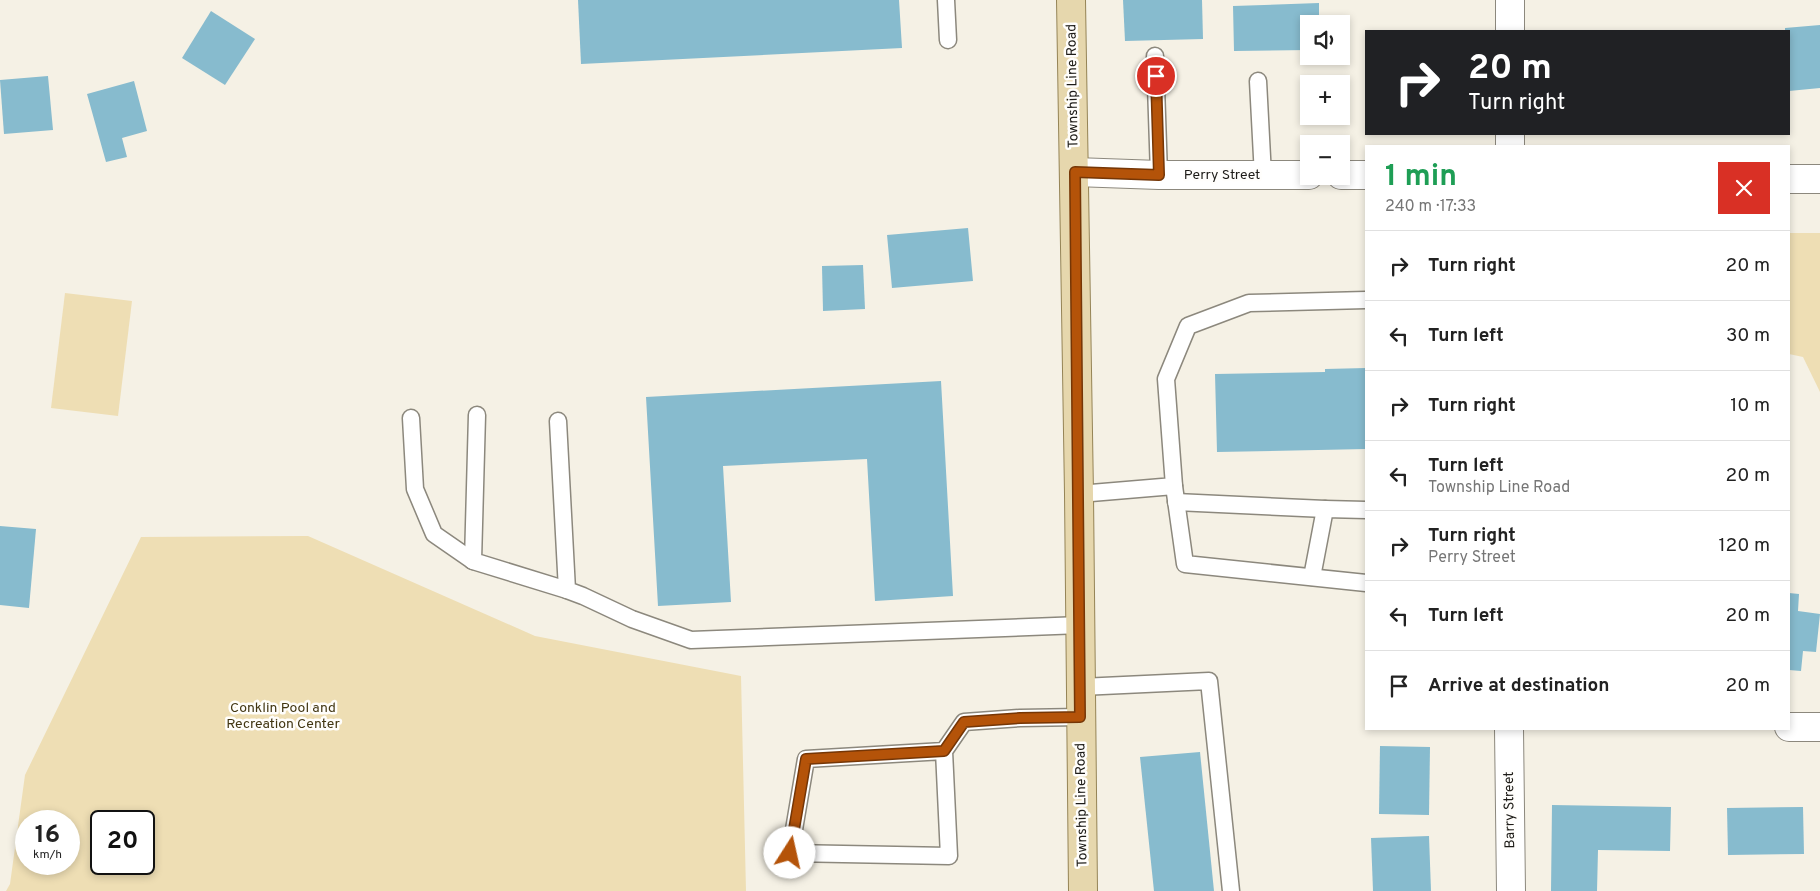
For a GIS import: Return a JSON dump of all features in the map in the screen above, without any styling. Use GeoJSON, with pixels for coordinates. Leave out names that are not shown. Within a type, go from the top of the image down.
{"type":"FeatureCollection","features":[{"type":"Feature","properties":{"kind":"main road","name":"Township Line Road"},"geometry":{"type":"LineString","coordinates":[[1070,0],[1075,172],[1083,891]]}},
{"type":"Feature","properties":{"kind":"street"},"geometry":{"type":"LineString","coordinates":[[1510,0],[1510,30]]}},
{"type":"Feature","properties":{"kind":"street","name":"Perry Street"},"geometry":{"type":"LineString","coordinates":[[1075,172],[1159,175],[1300,175]]}},
{"type":"Feature","properties":{"kind":"street"},"geometry":{"type":"LineString","coordinates":[[1350,175],[1365,175]]}},
{"type":"Feature","properties":{"kind":"street"},"geometry":{"type":"LineString","coordinates":[[1790,178],[1820,179]]}},
{"type":"Feature","properties":{"kind":"street"},"geometry":{"type":"LineString","coordinates":[[1790,727],[1820,727]]}},
{"type":"Feature","properties":{"kind":"street","name":"Barry Street"},"geometry":{"type":"LineString","coordinates":[[1509,730],[1512,891]]}},
{"type":"Feature","properties":{"kind":"lane"},"geometry":{"type":"LineString","coordinates":[[946,0],[948,40]]}},
{"type":"Feature","properties":{"kind":"lane"},"geometry":{"type":"LineString","coordinates":[[1155,56],[1159,175]]}},
{"type":"Feature","properties":{"kind":"lane"},"geometry":{"type":"LineString","coordinates":[[1258,81],[1263,176]]}},
{"type":"Feature","properties":{"kind":"lane"},"geometry":{"type":"LineString","coordinates":[[1365,300],[1249,304],[1188,326],[1166,379],[1174,486],[1185,564],[1365,583]]}},
{"type":"Feature","properties":{"kind":"lane"},"geometry":{"type":"LineString","coordinates":[[473,561],[477,416]]}},
{"type":"Feature","properties":{"kind":"lane"},"geometry":{"type":"LineString","coordinates":[[411,418],[414,489],[434,534],[473,561],[584,596],[632,618],[691,640],[1081,625]]}},
{"type":"Feature","properties":{"kind":"lane"},"geometry":{"type":"LineString","coordinates":[[558,421],[567,590]]}},
{"type":"Feature","properties":{"kind":"lane"},"geometry":{"type":"LineString","coordinates":[[1079,494],[1174,486]]}},
{"type":"Feature","properties":{"kind":"lane"},"geometry":{"type":"LineString","coordinates":[[1176,502],[1365,510]]}},
{"type":"Feature","properties":{"kind":"lane"},"geometry":{"type":"LineString","coordinates":[[1312,577],[1325,508]]}},
{"type":"Feature","properties":{"kind":"lane"},"geometry":{"type":"LineString","coordinates":[[1081,688],[1209,681],[1231,891]]}},
{"type":"Feature","properties":{"kind":"lane"},"geometry":{"type":"LineString","coordinates":[[944,751],[806,759],[790,853],[950,856],[944,751],[964,722],[1020,718],[1080,717]]}},
{"type":"Feature","properties":{"kind":"green space"},"geometry":{"type":"Polygon","coordinates":[[[1790,233],[1820,233],[1820,392],[1803,357],[1790,354],[1790,233]]]}},
{"type":"Feature","properties":{"kind":"green space"},"geometry":{"type":"Polygon","coordinates":[[[65,293],[132,301],[118,416],[51,408],[65,293]]]}},
{"type":"Feature","properties":{"kind":"green space","name":"Conklin Pool and Recreation Center"},"geometry":{"type":"Polygon","coordinates":[[[308,536],[535,636],[741,676],[746,891],[6,891],[10,884],[15,848],[15,875],[80,875],[80,810],[20,810],[25,775],[141,537],[308,536]]]}},
{"type":"Feature","properties":{"kind":"building"},"geometry":{"type":"Polygon","coordinates":[[[578,0],[899,0],[902,48],[581,64],[578,0]]]}},
{"type":"Feature","properties":{"kind":"building"},"geometry":{"type":"Polygon","coordinates":[[[1123,0],[1202,0],[1203,39],[1125,41],[1123,0]]]}},
{"type":"Feature","properties":{"kind":"building"},"geometry":{"type":"Polygon","coordinates":[[[1319,3],[1319,15],[1300,15],[1300,50],[1234,51],[1233,6],[1319,3]]]}},
{"type":"Feature","properties":{"kind":"building"},"geometry":{"type":"Polygon","coordinates":[[[211,11],[255,39],[225,85],[182,58],[211,11]]]}},
{"type":"Feature","properties":{"kind":"building"},"geometry":{"type":"Polygon","coordinates":[[[1820,25],[1820,88],[1790,91],[1790,30],[1785,30],[1785,28],[1820,25]]]}},
{"type":"Feature","properties":{"kind":"building"},"geometry":{"type":"Polygon","coordinates":[[[48,76],[53,130],[4,134],[0,80],[48,76]]]}},
{"type":"Feature","properties":{"kind":"building"},"geometry":{"type":"Polygon","coordinates":[[[134,81],[147,131],[122,138],[127,157],[106,162],[87,94],[134,81]]]}},
{"type":"Feature","properties":{"kind":"building"},"geometry":{"type":"Polygon","coordinates":[[[968,228],[973,281],[892,288],[887,235],[968,228]]]}},
{"type":"Feature","properties":{"kind":"building"},"geometry":{"type":"Polygon","coordinates":[[[863,265],[865,309],[823,311],[822,266],[863,265]]]}},
{"type":"Feature","properties":{"kind":"building"},"geometry":{"type":"Polygon","coordinates":[[[1365,368],[1365,449],[1217,452],[1215,374],[1325,372],[1325,369],[1365,368]]]}},
{"type":"Feature","properties":{"kind":"building"},"geometry":{"type":"Polygon","coordinates":[[[941,381],[953,596],[875,601],[867,459],[723,466],[731,602],[658,606],[646,397],[941,381]]]}},
{"type":"Feature","properties":{"kind":"building"},"geometry":{"type":"Polygon","coordinates":[[[0,526],[36,529],[29,608],[0,605],[0,526]]]}},
{"type":"Feature","properties":{"kind":"building"},"geometry":{"type":"Polygon","coordinates":[[[1790,593],[1799,594],[1798,611],[1820,614],[1816,652],[1803,651],[1801,671],[1790,670],[1790,593]]]}},
{"type":"Feature","properties":{"kind":"building"},"geometry":{"type":"Polygon","coordinates":[[[1380,746],[1430,747],[1429,815],[1379,814],[1380,746]]]}},
{"type":"Feature","properties":{"kind":"building"},"geometry":{"type":"Polygon","coordinates":[[[1200,752],[1214,891],[1154,891],[1140,757],[1200,752]]]}},
{"type":"Feature","properties":{"kind":"building"},"geometry":{"type":"Polygon","coordinates":[[[1552,805],[1671,807],[1670,851],[1598,850],[1597,891],[1551,891],[1552,805]]]}},
{"type":"Feature","properties":{"kind":"building"},"geometry":{"type":"Polygon","coordinates":[[[1803,807],[1804,854],[1728,855],[1727,808],[1803,807]]]}},
{"type":"Feature","properties":{"kind":"building"},"geometry":{"type":"Polygon","coordinates":[[[1429,836],[1431,891],[1373,891],[1371,838],[1429,836]]]}},
{"type":"Feature","properties":{"kind":"route"},"geometry":{"type":"LineString","coordinates":[[790,853],[806,759],[944,751],[964,722],[1020,718],[1080,717],[1080,531],[1075,172],[1159,175],[1156,76]]}}]}
